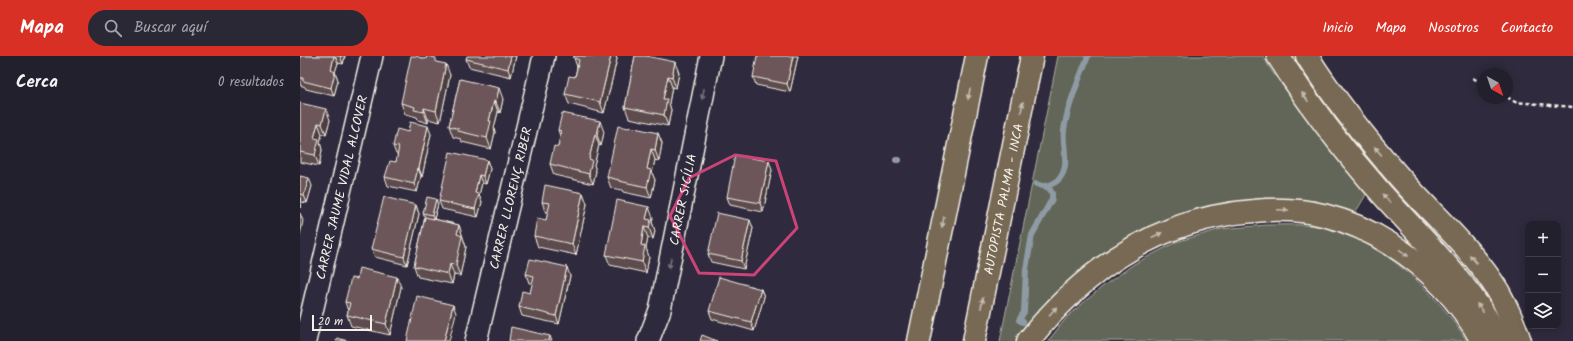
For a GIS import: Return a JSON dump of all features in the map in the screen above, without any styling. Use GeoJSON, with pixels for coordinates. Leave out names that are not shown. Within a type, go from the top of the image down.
{"type":"FeatureCollection","features":[{"type":"Feature","properties":{"kind":"highway"},"geometry":{"type":"LineString","coordinates":[[919,341],[977,56]]}},
{"type":"Feature","properties":{"kind":"highway","name":"AUTOPISTA PALMA - INCA"},"geometry":{"type":"LineString","coordinates":[[974,341],[1032,56]]}},
{"type":"Feature","properties":{"kind":"highway"},"geometry":{"type":"LineString","coordinates":[[1278,56],[1311,105],[1355,162],[1458,278],[1482,311],[1500,341]]}},
{"type":"Feature","properties":{"kind":"highway"},"geometry":{"type":"LineString","coordinates":[[1307,56],[1329,89],[1372,145],[1462,245],[1486,275],[1497,290],[1509,313],[1520,341]]}},
{"type":"Feature","properties":{"kind":"highway"},"geometry":{"type":"LineString","coordinates":[[1028,341],[1058,306],[1080,285],[1104,266],[1156,235],[1186,223],[1216,215],[1272,209],[1300,210],[1326,215],[1354,224],[1378,235],[1404,252],[1444,288],[1482,341]]}},
{"type":"Feature","properties":{"kind":"street","name":"CARRER JAUME VIDAL ALCOVER"},"geometry":{"type":"LineString","coordinates":[[305,341],[372,56]]}},
{"type":"Feature","properties":{"kind":"street","name":"CARRER LLORENÇ RIBER"},"geometry":{"type":"LineString","coordinates":[[476,341],[544,56]]}},
{"type":"Feature","properties":{"kind":"street","name":"CARRER SICÍLIA"},"geometry":{"type":"LineString","coordinates":[[648,341],[660,310],[711,56]]}},
{"type":"Feature","properties":{"kind":"path"},"geometry":{"type":"LineString","coordinates":[[1473,78],[1477,80]]}},
{"type":"Feature","properties":{"kind":"path"},"geometry":{"type":"LineString","coordinates":[[1513,101],[1573,107]]}},
{"type":"Feature","properties":{"kind":"highlighted area"},"geometry":{"type":"Polygon","coordinates":[[[735,155],[776,161],[797,228],[754,275],[699,273],[670,216],[689,178],[735,155]]]}},
{"type":"Feature","properties":{"kind":"green space"},"geometry":{"type":"Polygon","coordinates":[[[1058,56],[1263,56],[1271,70],[1319,135],[1366,195],[1355,213],[1315,201],[1271,199],[1232,202],[1189,211],[1149,229],[1041,310],[1015,341],[1000,341],[1058,56]]]}},
{"type":"Feature","properties":{"kind":"green space"},"geometry":{"type":"Polygon","coordinates":[[[1266,225],[1302,225],[1330,228],[1358,239],[1377,249],[1412,276],[1428,291],[1456,324],[1467,341],[1048,341],[1068,316],[1102,287],[1134,264],[1176,242],[1221,229],[1266,225]]]}},
{"type":"Feature","properties":{"kind":"building"},"geometry":{"type":"Polygon","coordinates":[[[300,56],[334,56],[331,70],[335,72],[331,88],[303,81],[303,78],[300,78],[300,56]]]}},
{"type":"Feature","properties":{"kind":"building"},"geometry":{"type":"Polygon","coordinates":[[[411,56],[426,59],[427,56],[436,58],[436,62],[446,64],[436,111],[424,108],[424,112],[414,110],[415,107],[401,103],[411,56]]]}},
{"type":"Feature","properties":{"kind":"building"},"geometry":{"type":"Polygon","coordinates":[[[467,56],[511,56],[508,69],[466,59],[467,56]]]}},
{"type":"Feature","properties":{"kind":"building"},"geometry":{"type":"Polygon","coordinates":[[[574,56],[611,56],[600,102],[565,94],[569,76],[575,77],[579,60],[574,58],[574,56]]]}},
{"type":"Feature","properties":{"kind":"building"},"geometry":{"type":"Polygon","coordinates":[[[635,56],[646,56],[675,62],[672,77],[668,76],[663,99],[667,99],[664,115],[625,107],[635,56]]]}},
{"type":"Feature","properties":{"kind":"building"},"geometry":{"type":"Polygon","coordinates":[[[757,56],[793,56],[787,84],[753,77],[757,56]]]}},
{"type":"Feature","properties":{"kind":"building"},"geometry":{"type":"Polygon","coordinates":[[[460,79],[499,88],[489,121],[491,121],[487,138],[458,131],[459,129],[449,126],[460,79]]]}},
{"type":"Feature","properties":{"kind":"building"},"geometry":{"type":"Polygon","coordinates":[[[300,103],[326,109],[322,124],[318,123],[314,138],[319,139],[315,155],[300,152],[300,103]]]}},
{"type":"Feature","properties":{"kind":"building"},"geometry":{"type":"Polygon","coordinates":[[[562,113],[600,121],[589,159],[592,160],[589,174],[550,164],[554,146],[558,147],[561,131],[558,130],[562,113]]]}},
{"type":"Feature","properties":{"kind":"building"},"geometry":{"type":"Polygon","coordinates":[[[410,122],[428,126],[414,184],[385,177],[390,161],[396,162],[399,147],[393,146],[397,129],[408,132],[410,122]]]}},
{"type":"Feature","properties":{"kind":"building"},"geometry":{"type":"Polygon","coordinates":[[[618,126],[658,133],[655,150],[651,149],[647,169],[651,170],[647,187],[607,177],[618,126]]]}},
{"type":"Feature","properties":{"kind":"building"},"geometry":{"type":"Polygon","coordinates":[[[450,152],[487,160],[483,176],[479,175],[475,193],[479,194],[475,209],[439,201],[450,152]]]}},
{"type":"Feature","properties":{"kind":"building"},"geometry":{"type":"Polygon","coordinates":[[[735,155],[769,161],[760,203],[727,197],[735,155]]]}},
{"type":"Feature","properties":{"kind":"building"},"geometry":{"type":"Polygon","coordinates":[[[300,176],[309,178],[304,195],[300,194],[300,176]]]}},
{"type":"Feature","properties":{"kind":"building"},"geometry":{"type":"Polygon","coordinates":[[[545,185],[583,193],[572,244],[534,236],[537,218],[546,220],[550,203],[542,202],[545,185]]]}},
{"type":"Feature","properties":{"kind":"building"},"geometry":{"type":"Polygon","coordinates":[[[384,197],[416,205],[404,257],[371,249],[384,197]]]}},
{"type":"Feature","properties":{"kind":"building"},"geometry":{"type":"Polygon","coordinates":[[[427,197],[436,199],[432,215],[423,213],[427,197]]]}},
{"type":"Feature","properties":{"kind":"building"},"geometry":{"type":"Polygon","coordinates":[[[617,200],[649,207],[646,219],[651,220],[649,228],[644,227],[641,245],[645,246],[642,262],[606,255],[617,200]]]}},
{"type":"Feature","properties":{"kind":"building"},"geometry":{"type":"Polygon","coordinates":[[[717,213],[750,220],[741,261],[708,254],[717,213]]]}},
{"type":"Feature","properties":{"kind":"building"},"geometry":{"type":"Polygon","coordinates":[[[425,217],[459,225],[457,234],[462,236],[456,265],[450,264],[448,274],[414,266],[425,217]]]}},
{"type":"Feature","properties":{"kind":"building"},"geometry":{"type":"Polygon","coordinates":[[[530,259],[567,267],[556,316],[519,307],[522,291],[530,293],[534,276],[526,274],[530,259]]]}},
{"type":"Feature","properties":{"kind":"building"},"geometry":{"type":"Polygon","coordinates":[[[359,268],[397,277],[386,324],[347,315],[350,303],[345,302],[351,278],[357,279],[359,268]]]}},
{"type":"Feature","properties":{"kind":"building"},"geometry":{"type":"Polygon","coordinates":[[[719,277],[761,289],[751,322],[709,311],[719,277]]]}},
{"type":"Feature","properties":{"kind":"building"},"geometry":{"type":"Polygon","coordinates":[[[417,296],[453,305],[444,341],[407,341],[417,296]]]}},
{"type":"Feature","properties":{"kind":"building"},"geometry":{"type":"Polygon","coordinates":[[[511,327],[550,336],[549,341],[509,341],[511,327]]]}},
{"type":"Feature","properties":{"kind":"building"},"geometry":{"type":"Polygon","coordinates":[[[702,335],[717,341],[700,341],[702,335]]]}},
{"type":"Feature","properties":{"kind":"building"},"geometry":{"type":"Polygon","coordinates":[[[337,338],[348,341],[336,341],[337,338]]]}},
{"type":"Feature","properties":{"kind":"waterway"},"geometry":{"type":"LineString","coordinates":[[1044,186],[1057,181],[1061,177],[1064,170],[1064,130],[1066,120],[1074,92],[1088,56]]}},
{"type":"Feature","properties":{"kind":"waterway"},"geometry":{"type":"LineString","coordinates":[[1023,322],[1019,320],[1024,312],[1026,269],[1032,235],[1052,199],[1052,193],[1049,188],[1036,184]]}}]}
